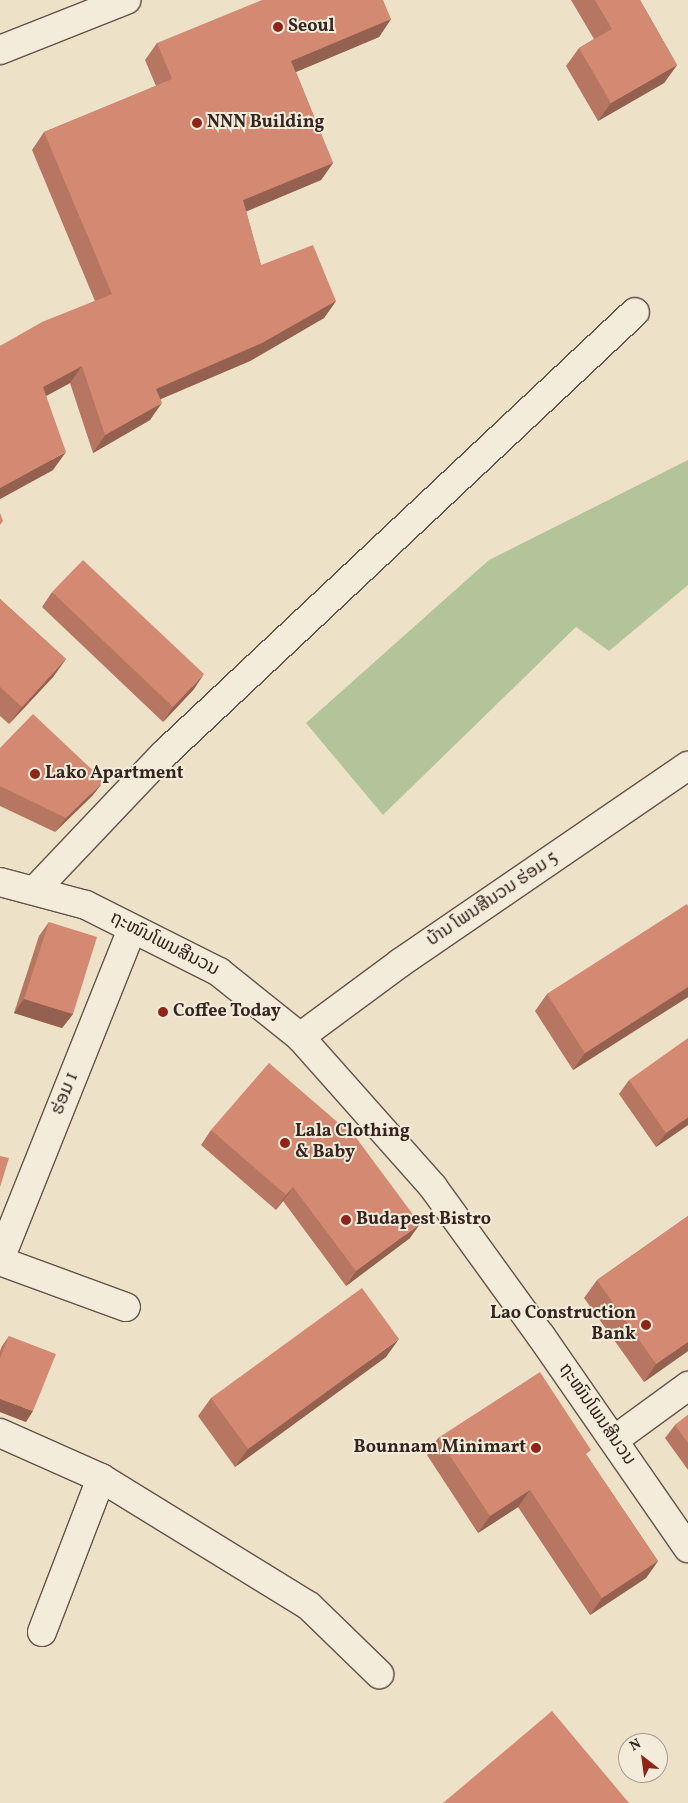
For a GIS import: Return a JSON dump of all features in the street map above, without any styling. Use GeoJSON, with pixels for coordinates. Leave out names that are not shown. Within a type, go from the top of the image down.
{"type":"FeatureCollection","features":[{"type":"Feature","properties":{"kind":"street"},"geometry":{"type":"LineString","coordinates":[[0,50],[126,0]]}},
{"type":"Feature","properties":{"kind":"street"},"geometry":{"type":"LineString","coordinates":[[35,890],[163,755],[635,312]]}},
{"type":"Feature","properties":{"kind":"street","name":"ບ້ານ ໂພນສີນວນ ຮ່ອມ 5"},"geometry":{"type":"LineString","coordinates":[[300,1037],[400,963],[688,766]]}},
{"type":"Feature","properties":{"kind":"street","name":"ຖະໜົນໂພນສີນວນ"},"geometry":{"type":"LineString","coordinates":[[0,882],[86,905],[219,972],[300,1037],[433,1187],[614,1440],[688,1548]]}},
{"type":"Feature","properties":{"kind":"street","name":"ຮ່ອມ 1"},"geometry":{"type":"LineString","coordinates":[[0,1260],[132,929]]}},
{"type":"Feature","properties":{"kind":"street"},"geometry":{"type":"LineString","coordinates":[[0,1260],[126,1307]]}},
{"type":"Feature","properties":{"kind":"street"},"geometry":{"type":"LineString","coordinates":[[614,1440],[688,1386]]}},
{"type":"Feature","properties":{"kind":"street"},"geometry":{"type":"LineString","coordinates":[[0,1433],[101,1478],[309,1606],[379,1674]]}},
{"type":"Feature","properties":{"kind":"street"},"geometry":{"type":"LineString","coordinates":[[42,1632],[101,1478]]}},
{"type":"Feature","properties":{"kind":"green space"},"geometry":{"type":"Polygon","coordinates":[[[688,460],[688,585],[609,651],[576,627],[383,815],[306,723],[489,560],[688,460]]]}},
{"type":"Feature","properties":{"kind":"building"},"geometry":{"type":"Polygon","coordinates":[[[262,0],[383,0],[391,19],[291,61],[333,163],[243,200],[261,265],[313,245],[336,301],[262,343],[156,389],[162,403],[105,435],[82,366],[43,387],[66,452],[0,488],[0,346],[42,322],[112,294],[44,132],[172,79],[157,43],[262,0]]]}},
{"type":"Feature","properties":{"kind":"building"},"geometry":{"type":"Polygon","coordinates":[[[595,0],[640,0],[677,65],[611,103],[579,48],[612,29],[595,0]]]}},
{"type":"Feature","properties":{"kind":"building"},"geometry":{"type":"Polygon","coordinates":[[[0,513],[3,521],[0,525],[0,513]]]}},
{"type":"Feature","properties":{"kind":"building"},"geometry":{"type":"Polygon","coordinates":[[[83,560],[204,674],[173,707],[52,592],[83,560]]]}},
{"type":"Feature","properties":{"kind":"building"},"geometry":{"type":"Polygon","coordinates":[[[0,599],[66,659],[22,707],[0,687],[0,599]]]}},
{"type":"Feature","properties":{"kind":"building","name":"Lako Apartment"},"geometry":{"type":"Polygon","coordinates":[[[33,714],[104,781],[66,818],[0,786],[0,748],[33,714]]]}},
{"type":"Feature","properties":{"kind":"building"},"geometry":{"type":"Polygon","coordinates":[[[687,904],[688,987],[585,1053],[547,994],[687,904]]]}},
{"type":"Feature","properties":{"kind":"building"},"geometry":{"type":"Polygon","coordinates":[[[49,922],[97,937],[73,1014],[24,999],[49,922]]]}},
{"type":"Feature","properties":{"kind":"building"},"geometry":{"type":"Polygon","coordinates":[[[688,1038],[688,1117],[666,1133],[629,1080],[688,1038]]]}},
{"type":"Feature","properties":{"kind":"building"},"geometry":{"type":"Polygon","coordinates":[[[269,1063],[357,1139],[420,1224],[356,1271],[293,1187],[286,1195],[211,1130],[269,1063]]]}},
{"type":"Feature","properties":{"kind":"building"},"geometry":{"type":"Polygon","coordinates":[[[0,1156],[9,1158],[0,1187],[0,1156]]]}},
{"type":"Feature","properties":{"kind":"building","name":"Lao Construction Bank"},"geometry":{"type":"Polygon","coordinates":[[[688,1216],[688,1342],[656,1364],[597,1280],[688,1216]]]}},
{"type":"Feature","properties":{"kind":"building"},"geometry":{"type":"Polygon","coordinates":[[[362,1288],[399,1339],[248,1449],[211,1398],[362,1288]]]}},
{"type":"Feature","properties":{"kind":"building"},"geometry":{"type":"Polygon","coordinates":[[[9,1336],[56,1354],[33,1411],[0,1399],[0,1358],[9,1336]]]}},
{"type":"Feature","properties":{"kind":"building"},"geometry":{"type":"Polygon","coordinates":[[[540,1372],[591,1450],[586,1454],[658,1561],[602,1598],[530,1490],[490,1516],[438,1438],[540,1372]]]}},
{"type":"Feature","properties":{"kind":"building"},"geometry":{"type":"Polygon","coordinates":[[[688,1415],[688,1443],[675,1425],[688,1415]]]}},
{"type":"Feature","properties":{"kind":"building"},"geometry":{"type":"Polygon","coordinates":[[[552,1711],[629,1803],[443,1803],[552,1711]]]}},
{"type":"Feature","properties":{"kind":"place","name":"Seoul"},"geometry":{"type":"Point","coordinates":[278,27]}},
{"type":"Feature","properties":{"kind":"place","name":"NNN Building"},"geometry":{"type":"Point","coordinates":[197,123]}},
{"type":"Feature","properties":{"kind":"place","name":"Lako Apartment"},"geometry":{"type":"Point","coordinates":[35,774]}},
{"type":"Feature","properties":{"kind":"place","name":"Coffee Today"},"geometry":{"type":"Point","coordinates":[163,1012]}},
{"type":"Feature","properties":{"kind":"place","name":"Lala Clothing & Baby"},"geometry":{"type":"Point","coordinates":[285,1143]}},
{"type":"Feature","properties":{"kind":"place","name":"Budapest Bistro"},"geometry":{"type":"Point","coordinates":[346,1220]}},
{"type":"Feature","properties":{"kind":"place","name":"Lao Construction Bank"},"geometry":{"type":"Point","coordinates":[646,1325]}},
{"type":"Feature","properties":{"kind":"place","name":"Bounnam Minimart"},"geometry":{"type":"Point","coordinates":[536,1448]}}]}
